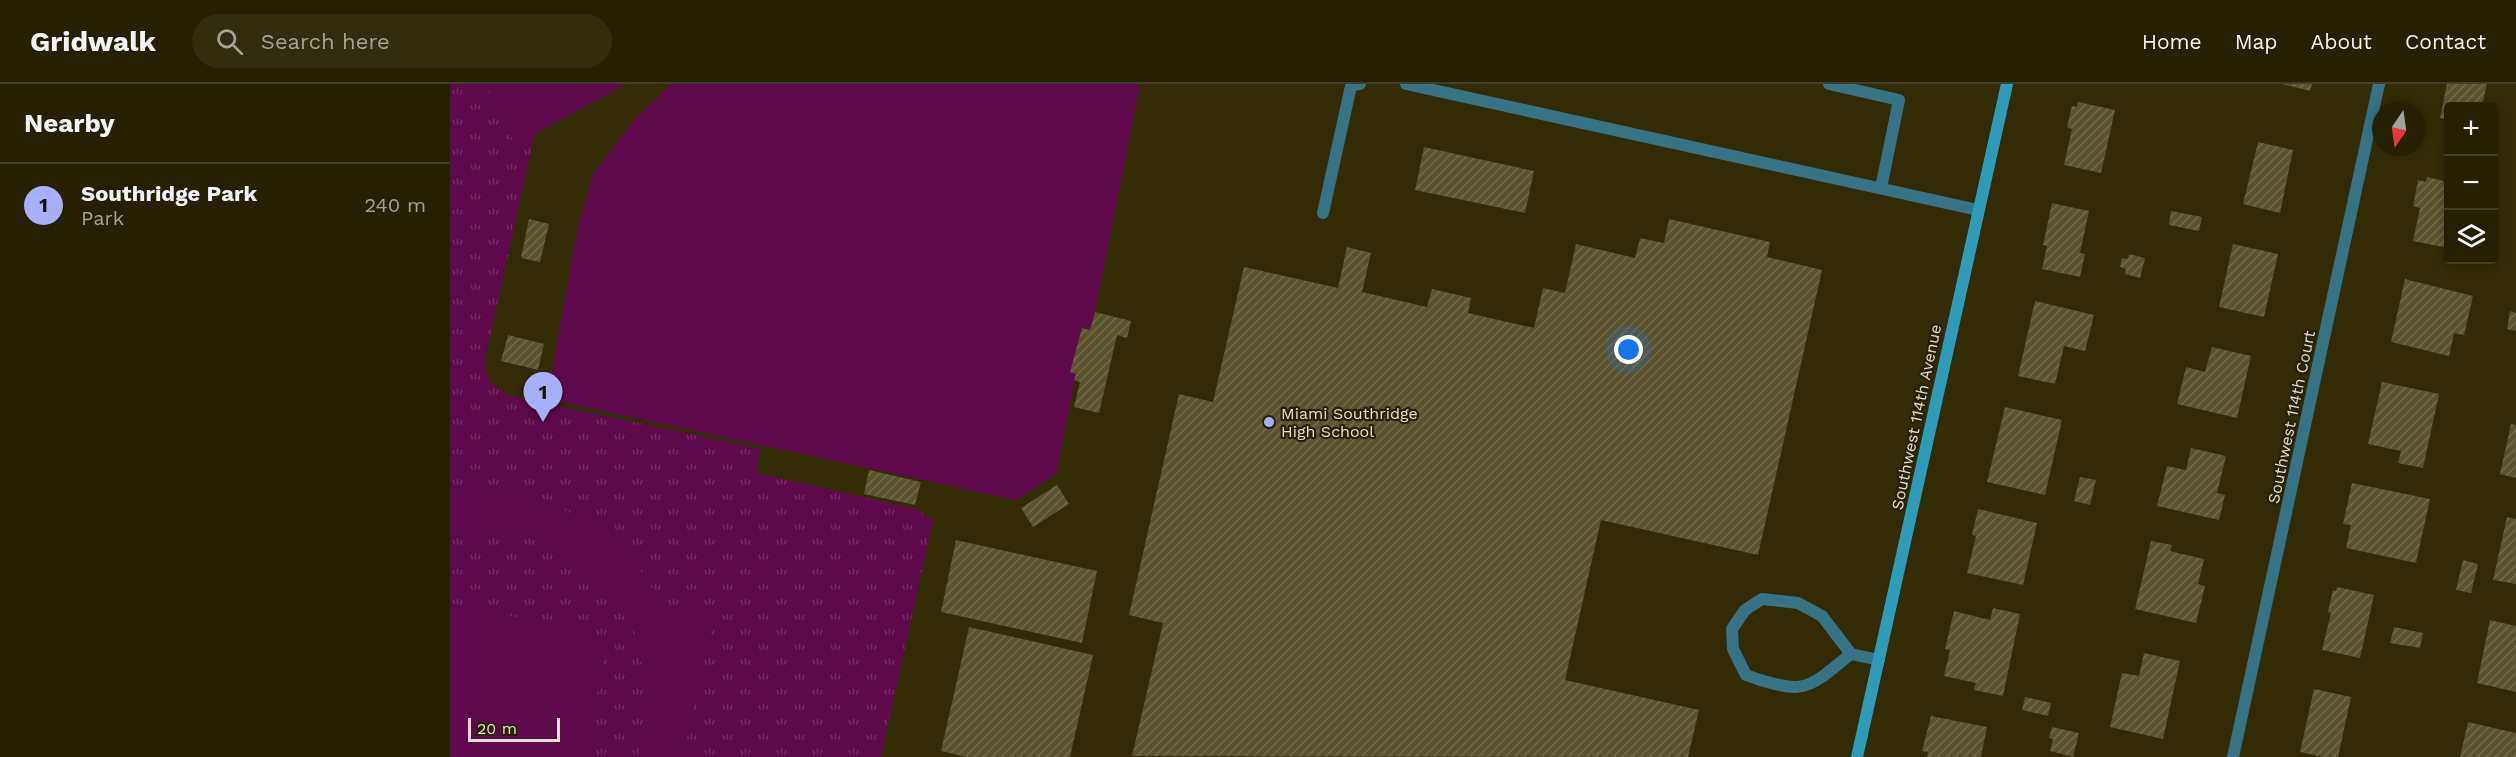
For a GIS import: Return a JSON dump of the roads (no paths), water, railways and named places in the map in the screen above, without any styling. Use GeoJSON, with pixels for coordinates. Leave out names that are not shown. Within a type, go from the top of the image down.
{"type":"FeatureCollection","features":[{"type":"Feature","properties":{"kind":"street"},"geometry":{"type":"LineString","coordinates":[[1323,213],[1351,86],[1360,84]]}},
{"type":"Feature","properties":{"kind":"street"},"geometry":{"type":"LineString","coordinates":[[1406,84],[1434,87],[1978,210]]}},
{"type":"Feature","properties":{"kind":"street"},"geometry":{"type":"LineString","coordinates":[[1829,84],[1899,100],[1881,188]]}},
{"type":"Feature","properties":{"kind":"street","name":"Southwest 114th Avenue"},"geometry":{"type":"LineString","coordinates":[[1857,757],[2007,84]]}},
{"type":"Feature","properties":{"kind":"street","name":"Southwest 114th Court"},"geometry":{"type":"LineString","coordinates":[[2233,757],[2379,84]]}},
{"type":"Feature","properties":{"kind":"street"},"geometry":{"type":"LineString","coordinates":[[1851,654],[1825,674],[1802,687],[1770,683],[1746,675],[1733,649],[1732,629],[1745,610],[1762,599],[1798,603],[1822,616],[1851,654],[1879,660]]}},
{"type":"Feature","properties":{"kind":"place","name":"Southridge Park"},"geometry":{"type":"Point","coordinates":[543,422]}},
{"type":"Feature","properties":{"kind":"place","name":"Miami Southridge High School"},"geometry":{"type":"Point","coordinates":[1269,422]}}]}
